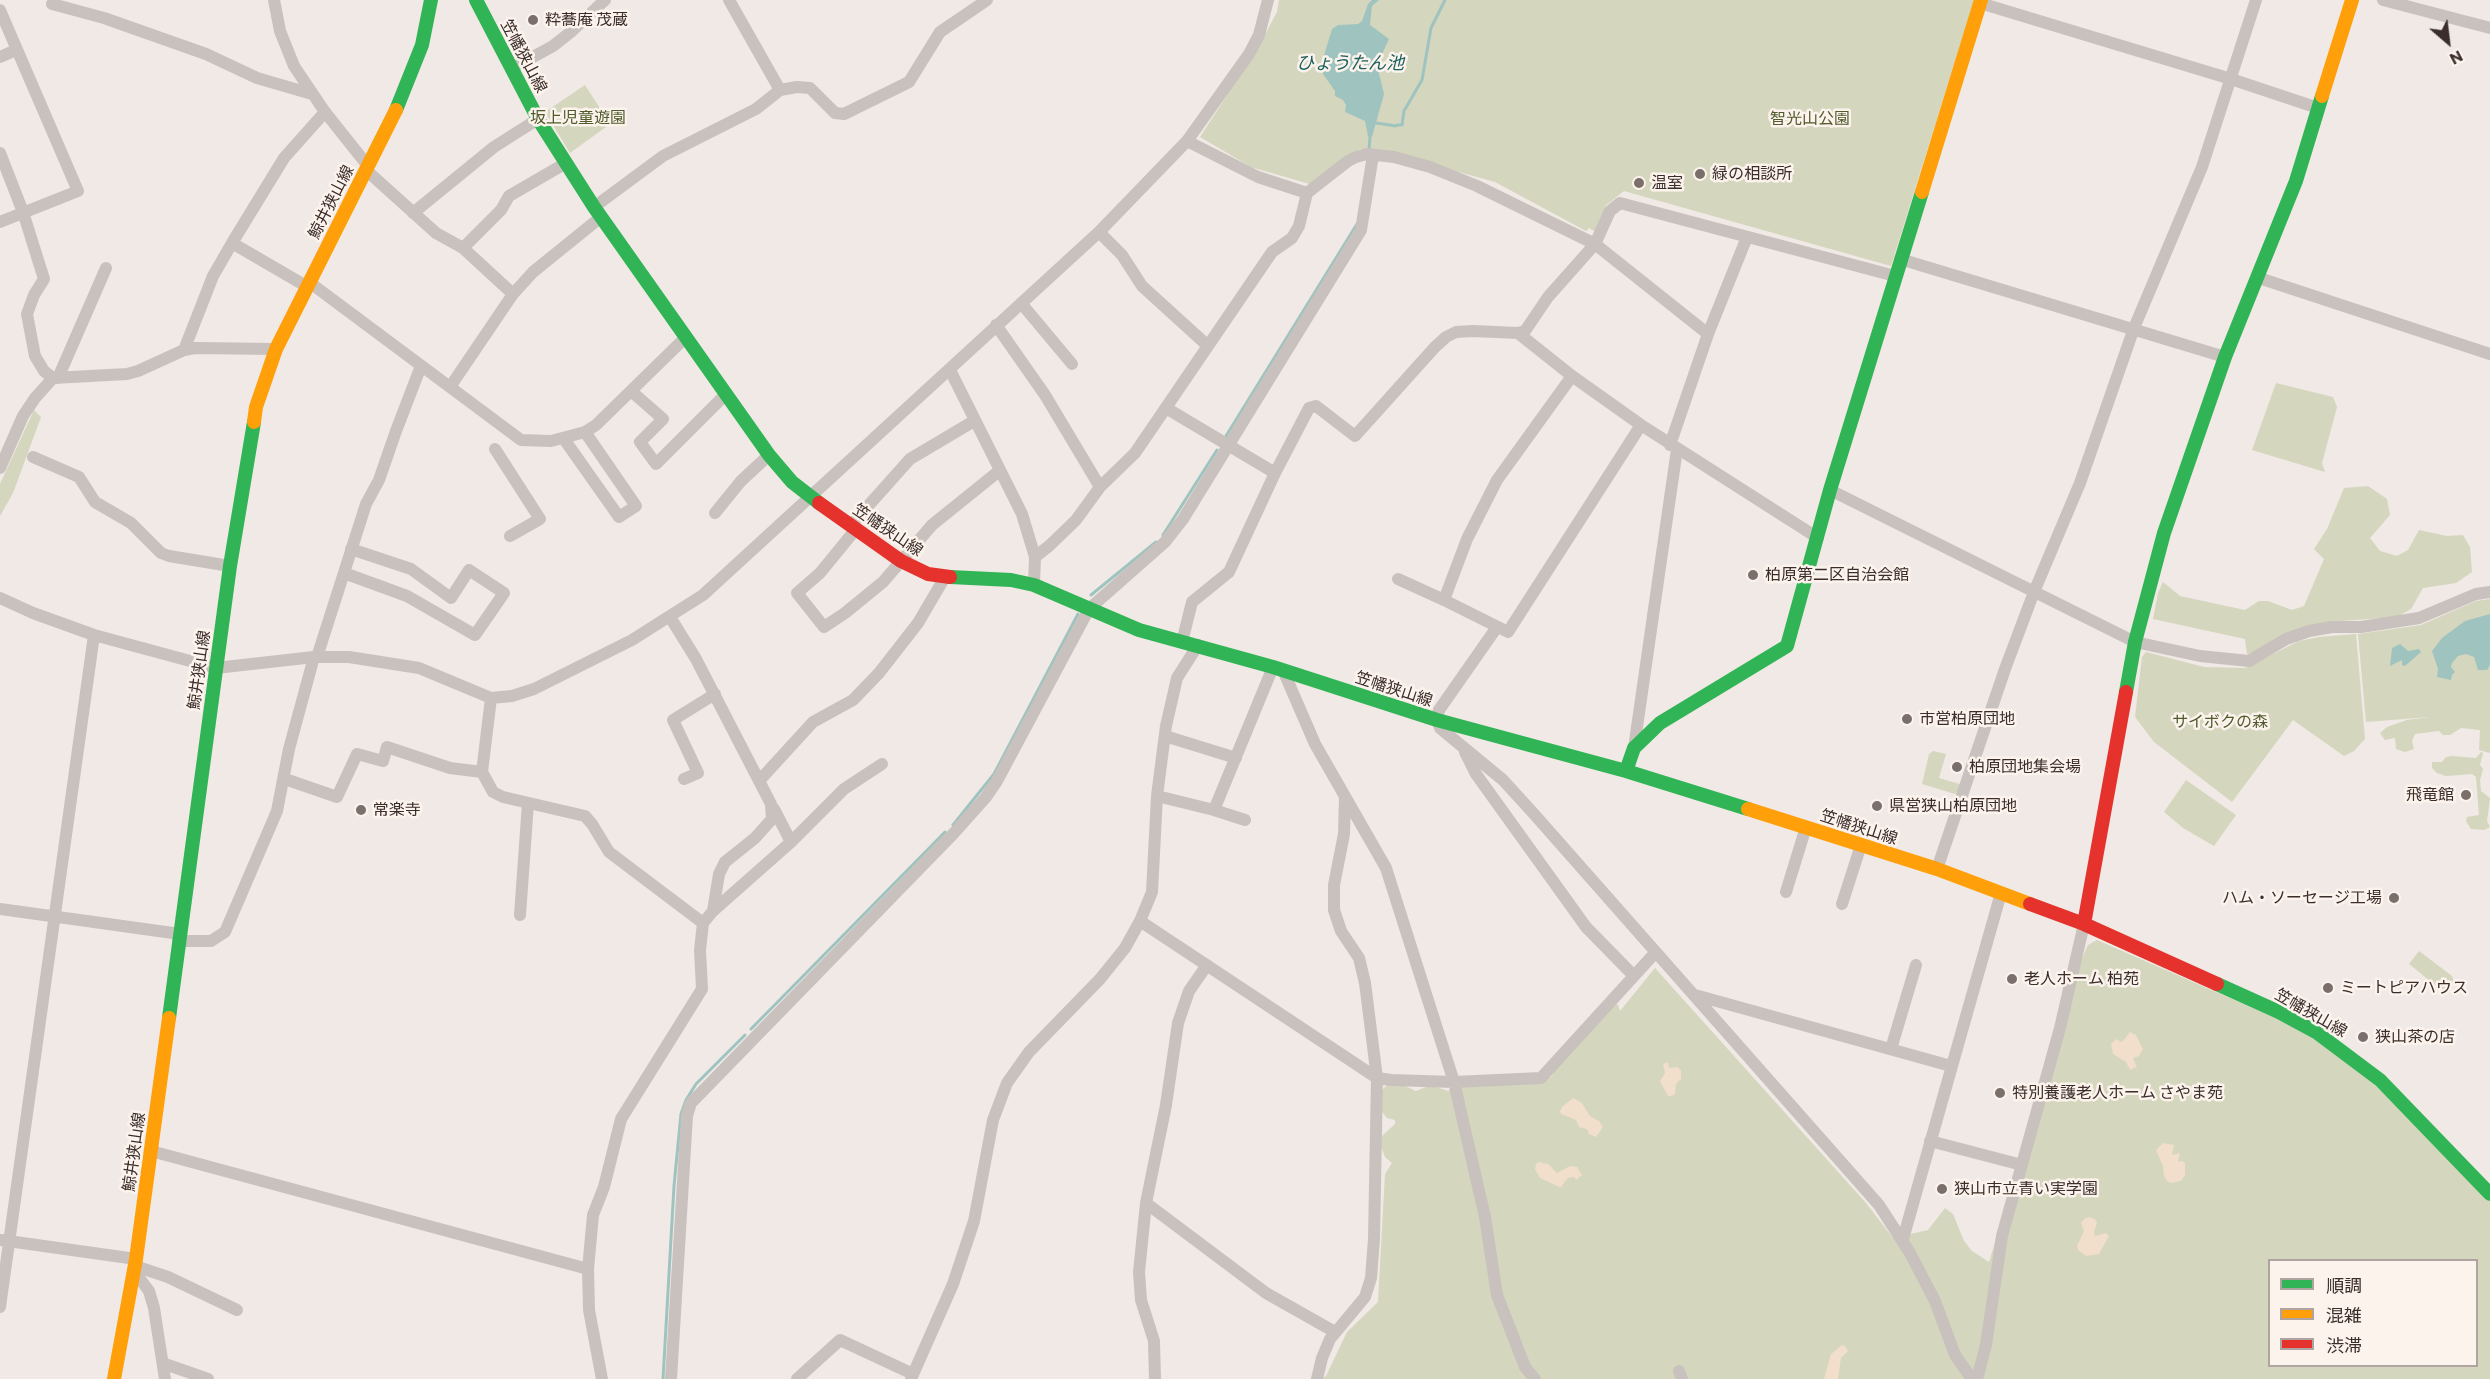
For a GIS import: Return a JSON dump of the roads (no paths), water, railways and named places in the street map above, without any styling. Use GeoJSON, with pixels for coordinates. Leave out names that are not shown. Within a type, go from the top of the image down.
{"type":"FeatureCollection","features":[{"type":"Feature","properties":{"kind":"main road","name":"鯨井狭山線"},"geometry":{"type":"LineString","coordinates":[[114,1379],[135,1265],[152,1151],[230,566],[256,407],[276,349],[415,68],[427,25],[431,0]]}},
{"type":"Feature","properties":{"kind":"main road","name":"笠幡狭山線"},"geometry":{"type":"LineString","coordinates":[[476,0],[538,119],[566,163],[685,338],[769,455],[792,482],[810,497],[900,561],[928,574],[1011,580],[1034,585],[1120,623],[1278,668],[1437,720],[1626,771],[1806,827],[1937,869],[2084,924],[2279,1012],[2316,1032],[2380,1080],[2490,1194]]}},
{"type":"Feature","properties":{"kind":"main road"},"geometry":{"type":"LineString","coordinates":[[2084,924],[2135,642],[2164,533],[2225,357],[2259,278],[2296,181],[2352,0]]}},
{"type":"Feature","properties":{"kind":"main road"},"geometry":{"type":"LineString","coordinates":[[1626,771],[1634,748],[1660,723],[1787,646],[1830,490],[1980,1]]}},
{"type":"Feature","properties":{"kind":"street"},"geometry":{"type":"LineString","coordinates":[[274,0],[285,47],[312,94],[367,168],[413,213],[441,236],[463,248],[513,294]]}},
{"type":"Feature","properties":{"kind":"street"},"geometry":{"type":"LineString","coordinates":[[511,69],[559,41],[605,0]]}},
{"type":"Feature","properties":{"kind":"street"},"geometry":{"type":"LineString","coordinates":[[729,0],[780,90]]}},
{"type":"Feature","properties":{"kind":"street"},"geometry":{"type":"LineString","coordinates":[[450,387],[513,294],[533,272],[663,156],[756,109],[780,90],[797,87],[810,88],[835,113],[844,114],[909,82],[940,32],[987,0]]}},
{"type":"Feature","properties":{"kind":"street"},"geometry":{"type":"LineString","coordinates":[[0,598],[33,613],[94,635],[216,668],[315,657],[376,660],[419,668],[491,698],[512,696],[534,688],[632,640],[703,595],[1099,232],[1187,141],[1259,35],[1268,0]]}},
{"type":"Feature","properties":{"kind":"street"},"geometry":{"type":"LineString","coordinates":[[1937,869],[2005,669],[2034,592],[2080,483],[2134,328],[2202,166],[2256,0]]}},
{"type":"Feature","properties":{"kind":"street"},"geometry":{"type":"LineString","coordinates":[[2383,0],[2490,28]]}},
{"type":"Feature","properties":{"kind":"street"},"geometry":{"type":"LineString","coordinates":[[1980,1],[2318,108]]}},
{"type":"Feature","properties":{"kind":"street"},"geometry":{"type":"LineString","coordinates":[[52,4],[104,18],[206,54],[257,78],[312,94]]}},
{"type":"Feature","properties":{"kind":"street"},"geometry":{"type":"LineString","coordinates":[[0,10],[78,191],[0,222]]}},
{"type":"Feature","properties":{"kind":"street"},"geometry":{"type":"LineString","coordinates":[[0,57],[16,50]]}},
{"type":"Feature","properties":{"kind":"street"},"geometry":{"type":"LineString","coordinates":[[184,350],[213,276],[232,243],[284,158],[325,112]]}},
{"type":"Feature","properties":{"kind":"street"},"geometry":{"type":"LineString","coordinates":[[413,213],[494,147],[538,119]]}},
{"type":"Feature","properties":{"kind":"street"},"geometry":{"type":"LineString","coordinates":[[1187,141],[1258,177],[1307,193]]}},
{"type":"Feature","properties":{"kind":"street"},"geometry":{"type":"LineString","coordinates":[[671,1379],[687,1116],[691,1103],[954,833],[986,797],[997,781],[1089,609],[1165,542],[1229,446],[1360,230],[1370,155]]}},
{"type":"Feature","properties":{"kind":"street"},"geometry":{"type":"LineString","coordinates":[[1035,557],[1076,520],[1100,488],[1135,453],[1272,252],[1292,238],[1299,226],[1307,193],[1348,161],[1370,155],[1394,157],[1430,167],[1477,186],[1595,244],[1708,334]]}},
{"type":"Feature","properties":{"kind":"street"},"geometry":{"type":"LineString","coordinates":[[1,158],[23,212],[44,279],[34,295],[27,315],[35,356],[44,371],[56,378],[127,374],[184,350],[276,349]]}},
{"type":"Feature","properties":{"kind":"street"},"geometry":{"type":"LineString","coordinates":[[463,248],[501,210],[509,196],[566,163]]}},
{"type":"Feature","properties":{"kind":"street"},"geometry":{"type":"LineString","coordinates":[[1182,642],[1192,602],[1229,572],[1309,408],[1316,406],[1355,436],[1446,337],[1456,332],[1518,333],[1525,331],[1548,297],[1595,244],[1610,211],[1620,203],[1677,216],[1895,276]]}},
{"type":"Feature","properties":{"kind":"street"},"geometry":{"type":"LineString","coordinates":[[1099,232],[1122,255],[1142,286],[1208,346]]}},
{"type":"Feature","properties":{"kind":"street"},"geometry":{"type":"LineString","coordinates":[[1634,748],[1674,447],[1708,334],[1747,237]]}},
{"type":"Feature","properties":{"kind":"street"},"geometry":{"type":"LineString","coordinates":[[232,243],[307,284],[521,440],[551,441],[585,432],[596,425],[685,338]]}},
{"type":"Feature","properties":{"kind":"street"},"geometry":{"type":"LineString","coordinates":[[1900,259],[2225,357]]}},
{"type":"Feature","properties":{"kind":"street"},"geometry":{"type":"LineString","coordinates":[[0,468],[23,416],[35,398],[56,378],[106,267]]}},
{"type":"Feature","properties":{"kind":"street"},"geometry":{"type":"LineString","coordinates":[[2259,278],[2490,354]]}},
{"type":"Feature","properties":{"kind":"street"},"geometry":{"type":"LineString","coordinates":[[1021,303],[1072,364]]}},
{"type":"Feature","properties":{"kind":"street"},"geometry":{"type":"LineString","coordinates":[[996,326],[1045,395],[1100,488]]}},
{"type":"Feature","properties":{"kind":"street"},"geometry":{"type":"LineString","coordinates":[[1518,333],[1572,376],[1641,425],[1818,538]]}},
{"type":"Feature","properties":{"kind":"street"},"geometry":{"type":"LineString","coordinates":[[0,909],[179,938],[211,941],[225,932],[277,811],[289,749],[315,657],[366,504],[380,480],[421,366]]}},
{"type":"Feature","properties":{"kind":"street"},"geometry":{"type":"LineString","coordinates":[[950,370],[1022,514],[1035,557],[1034,585]]}},
{"type":"Feature","properties":{"kind":"street"},"geometry":{"type":"LineString","coordinates":[[1444,600],[1467,539],[1497,480],[1572,376]]}},
{"type":"Feature","properties":{"kind":"street"},"geometry":{"type":"LineString","coordinates":[[631,391],[663,419],[640,442],[656,464],[726,394]]}},
{"type":"Feature","properties":{"kind":"street"},"geometry":{"type":"LineString","coordinates":[[1166,408],[1275,474]]}},
{"type":"Feature","properties":{"kind":"street"},"geometry":{"type":"LineString","coordinates":[[974,421],[910,459],[854,527],[820,573],[797,593],[824,627],[883,582],[932,525],[999,471]]}},
{"type":"Feature","properties":{"kind":"street"},"geometry":{"type":"LineString","coordinates":[[1398,579],[1508,632],[1641,425]]}},
{"type":"Feature","properties":{"kind":"street"},"geometry":{"type":"LineString","coordinates":[[564,439],[619,517],[636,506],[585,432]]}},
{"type":"Feature","properties":{"kind":"street"},"geometry":{"type":"LineString","coordinates":[[495,449],[540,519],[510,536]]}},
{"type":"Feature","properties":{"kind":"street"},"geometry":{"type":"LineString","coordinates":[[715,513],[741,481],[769,455]]}},
{"type":"Feature","properties":{"kind":"street"},"geometry":{"type":"LineString","coordinates":[[33,457],[79,477],[95,502],[130,522],[161,553],[230,566]]}},
{"type":"Feature","properties":{"kind":"street"},"geometry":{"type":"LineString","coordinates":[[1830,490],[2135,642],[2200,656],[2249,661],[2286,639],[2309,630],[2361,627],[2419,618],[2476,594],[2490,592]]}},
{"type":"Feature","properties":{"kind":"street"},"geometry":{"type":"LineString","coordinates":[[344,573],[407,596],[476,635],[504,593],[469,570],[451,598],[411,569],[351,549]]}},
{"type":"Feature","properties":{"kind":"street"},"geometry":{"type":"LineString","coordinates":[[759,781],[813,722],[853,700],[884,667],[918,623],[945,577]]}},
{"type":"Feature","properties":{"kind":"street"},"geometry":{"type":"LineString","coordinates":[[670,616],[716,694],[791,842]]}},
{"type":"Feature","properties":{"kind":"street"},"geometry":{"type":"LineString","coordinates":[[1497,627],[1439,710],[1437,720],[1446,735],[1503,780],[1879,1205],[1903,1239],[1935,1301],[1954,1355],[1972,1379]]}},
{"type":"Feature","properties":{"kind":"street"},"geometry":{"type":"LineString","coordinates":[[0,1307],[4,1240],[55,918],[94,635]]}},
{"type":"Feature","properties":{"kind":"street"},"geometry":{"type":"LineString","coordinates":[[797,1379],[840,1340],[912,1376],[953,1284],[974,1221],[993,1120],[1007,1083],[1029,1052],[1100,980],[1125,948],[1152,892],[1157,796],[1164,736],[1177,678],[1198,645]]}},
{"type":"Feature","properties":{"kind":"street"},"geometry":{"type":"LineString","coordinates":[[1214,810],[1278,668]]}},
{"type":"Feature","properties":{"kind":"street"},"geometry":{"type":"LineString","coordinates":[[1278,668],[1315,744],[1386,868],[1454,1082],[1485,1217],[1497,1295],[1525,1367],[1535,1379]]}},
{"type":"Feature","properties":{"kind":"street"},"geometry":{"type":"LineString","coordinates":[[684,779],[698,773],[673,720],[716,694]]}},
{"type":"Feature","properties":{"kind":"street"},"geometry":{"type":"LineString","coordinates":[[491,698],[482,772],[493,792],[503,797],[585,816],[609,852],[704,923]]}},
{"type":"Feature","properties":{"kind":"street"},"geometry":{"type":"LineString","coordinates":[[1164,736],[1236,758]]}},
{"type":"Feature","properties":{"kind":"street"},"geometry":{"type":"LineString","coordinates":[[285,779],[337,797],[357,754],[383,761],[387,747],[450,768],[482,772]]}},
{"type":"Feature","properties":{"kind":"street"},"geometry":{"type":"LineString","coordinates":[[1463,748],[1476,774],[1586,927],[1634,976]]}},
{"type":"Feature","properties":{"kind":"street"},"geometry":{"type":"LineString","coordinates":[[602,1379],[589,1310],[588,1269],[593,1215],[604,1187],[621,1119],[702,988],[700,950],[704,923],[713,911],[791,842],[844,789],[882,764]]}},
{"type":"Feature","properties":{"kind":"street"},"geometry":{"type":"LineString","coordinates":[[1157,796],[1245,820]]}},
{"type":"Feature","properties":{"kind":"street"},"geometry":{"type":"LineString","coordinates":[[1317,1379],[1322,1358],[1335,1332],[1365,1297],[1371,1278],[1374,1239],[1377,1078],[1365,983],[1359,958],[1341,931],[1334,910],[1334,885],[1344,834],[1345,797]]}},
{"type":"Feature","properties":{"kind":"street"},"geometry":{"type":"LineString","coordinates":[[520,915],[528,803]]}},
{"type":"Feature","properties":{"kind":"street"},"geometry":{"type":"LineString","coordinates":[[713,911],[719,874],[725,862],[755,838],[772,819],[771,804]]}},
{"type":"Feature","properties":{"kind":"street"},"geometry":{"type":"LineString","coordinates":[[1786,892],[1806,827]]}},
{"type":"Feature","properties":{"kind":"street"},"geometry":{"type":"LineString","coordinates":[[1842,904],[1861,845]]}},
{"type":"Feature","properties":{"kind":"street"},"geometry":{"type":"LineString","coordinates":[[1903,1239],[2001,893]]}},
{"type":"Feature","properties":{"kind":"street"},"geometry":{"type":"LineString","coordinates":[[1140,921],[1377,1078],[1454,1082],[1541,1078],[1655,953]]}},
{"type":"Feature","properties":{"kind":"street"},"geometry":{"type":"LineString","coordinates":[[1977,1379],[1986,1345],[2002,1236],[2060,1028],[2084,924]]}},
{"type":"Feature","properties":{"kind":"street"},"geometry":{"type":"LineString","coordinates":[[1155,1379],[1154,1341],[1141,1300],[1139,1272],[1146,1203],[1164,1114],[1178,1023],[1189,991],[1207,965]]}},
{"type":"Feature","properties":{"kind":"street"},"geometry":{"type":"LineString","coordinates":[[1891,1049],[1916,965]]}},
{"type":"Feature","properties":{"kind":"street"},"geometry":{"type":"LineString","coordinates":[[1694,995],[1951,1066]]}},
{"type":"Feature","properties":{"kind":"street"},"geometry":{"type":"LineString","coordinates":[[1930,1141],[2022,1165]]}},
{"type":"Feature","properties":{"kind":"street"},"geometry":{"type":"LineString","coordinates":[[152,1151],[588,1269]]}},
{"type":"Feature","properties":{"kind":"street"},"geometry":{"type":"LineString","coordinates":[[1146,1203],[1266,1293],[1335,1332]]}},
{"type":"Feature","properties":{"kind":"street"},"geometry":{"type":"LineString","coordinates":[[4,1240],[135,1265],[168,1277],[237,1310]]}},
{"type":"Feature","properties":{"kind":"street"},"geometry":{"type":"LineString","coordinates":[[135,1265],[149,1291],[165,1364],[165,1379]]}},
{"type":"Feature","properties":{"kind":"street"},"geometry":{"type":"LineString","coordinates":[[165,1364],[208,1379]]}},
{"type":"Feature","properties":{"kind":"water","name":"ひょうたん池"},"geometry":{"type":"Polygon","coordinates":[[[1372,0],[1379,0],[1372,6],[1370,25],[1389,39],[1377,65],[1384,94],[1372,137],[1368,136],[1365,121],[1345,112],[1346,105],[1343,100],[1335,96],[1335,91],[1323,74],[1322,62],[1332,29],[1338,25],[1358,24],[1362,21],[1368,4],[1372,0]]]}},
{"type":"Feature","properties":{"kind":"water"},"geometry":{"type":"Polygon","coordinates":[[[2490,614],[2490,665],[2487,670],[2478,670],[2474,657],[2466,654],[2458,656],[2452,663],[2451,667],[2455,672],[2451,680],[2437,677],[2438,669],[2432,651],[2442,638],[2465,621],[2490,614]]]}},
{"type":"Feature","properties":{"kind":"water"},"geometry":{"type":"Polygon","coordinates":[[[2400,644],[2408,651],[2419,649],[2421,652],[2405,666],[2402,665],[2402,660],[2390,666],[2392,648],[2400,644]]]}},
{"type":"Feature","properties":{"kind":"waterway"},"geometry":{"type":"LineString","coordinates":[[1397,125],[1402,125],[1404,111],[1422,80],[1431,28],[1445,0]]}},
{"type":"Feature","properties":{"kind":"waterway"},"geometry":{"type":"LineString","coordinates":[[1376,123],[1396,126]]}},
{"type":"Feature","properties":{"kind":"waterway"},"geometry":{"type":"LineString","coordinates":[[1369,150],[1370,136]]}},
{"type":"Feature","properties":{"kind":"waterway"},"geometry":{"type":"LineString","coordinates":[[1226,436],[1357,224]]}},
{"type":"Feature","properties":{"kind":"waterway"},"geometry":{"type":"LineString","coordinates":[[1163,535],[1217,450]]}},
{"type":"Feature","properties":{"kind":"waterway"},"geometry":{"type":"LineString","coordinates":[[1091,595],[1156,542]]}},
{"type":"Feature","properties":{"kind":"waterway"},"geometry":{"type":"LineString","coordinates":[[953,825],[994,774],[1078,614]]}},
{"type":"Feature","properties":{"kind":"waterway"},"geometry":{"type":"LineString","coordinates":[[751,1029],[945,832]]}},
{"type":"Feature","properties":{"kind":"waterway"},"geometry":{"type":"LineString","coordinates":[[663,1379],[674,1186],[681,1114],[696,1084],[745,1035]]}},
{"type":"Feature","properties":{"kind":"place","name":"粋蕎庵 茂蔵"},"geometry":{"type":"Point","coordinates":[533,20]}},
{"type":"Feature","properties":{"kind":"place","name":"緑の相談所"},"geometry":{"type":"Point","coordinates":[1700,174]}},
{"type":"Feature","properties":{"kind":"place","name":"温室"},"geometry":{"type":"Point","coordinates":[1639,183]}},
{"type":"Feature","properties":{"kind":"place","name":"柏原第二区自治会館"},"geometry":{"type":"Point","coordinates":[1753,575]}},
{"type":"Feature","properties":{"kind":"place","name":"市営柏原団地"},"geometry":{"type":"Point","coordinates":[1907,719]}},
{"type":"Feature","properties":{"kind":"place","name":"柏原団地集会場"},"geometry":{"type":"Point","coordinates":[1957,767]}},
{"type":"Feature","properties":{"kind":"place","name":"飛竜館"},"geometry":{"type":"Point","coordinates":[2466,795]}},
{"type":"Feature","properties":{"kind":"place","name":"県営狭山柏原団地"},"geometry":{"type":"Point","coordinates":[1877,806]}},
{"type":"Feature","properties":{"kind":"place","name":"常楽寺"},"geometry":{"type":"Point","coordinates":[361,810]}},
{"type":"Feature","properties":{"kind":"place","name":"ハム・ソーセージ工場"},"geometry":{"type":"Point","coordinates":[2394,898]}},
{"type":"Feature","properties":{"kind":"place","name":"老人ホーム 柏苑"},"geometry":{"type":"Point","coordinates":[2012,979]}},
{"type":"Feature","properties":{"kind":"place","name":"ミートピアハウス"},"geometry":{"type":"Point","coordinates":[2328,988]}},
{"type":"Feature","properties":{"kind":"place","name":"狭山茶の店"},"geometry":{"type":"Point","coordinates":[2363,1037]}},
{"type":"Feature","properties":{"kind":"place","name":"特別養護老人ホーム さやま苑"},"geometry":{"type":"Point","coordinates":[2000,1093]}},
{"type":"Feature","properties":{"kind":"place","name":"狭山市立青い実学園"},"geometry":{"type":"Point","coordinates":[1942,1189]}},
{"type":"Feature","properties":{"kind":"park label","name":"坂上児童遊園"},"geometry":{"type":"Point","coordinates":[578,118]}},
{"type":"Feature","properties":{"kind":"park label","name":"智光山公園"},"geometry":{"type":"Point","coordinates":[1810,119]}},
{"type":"Feature","properties":{"kind":"park label","name":"サイボクの森"},"geometry":{"type":"Point","coordinates":[2220,722]}}]}
